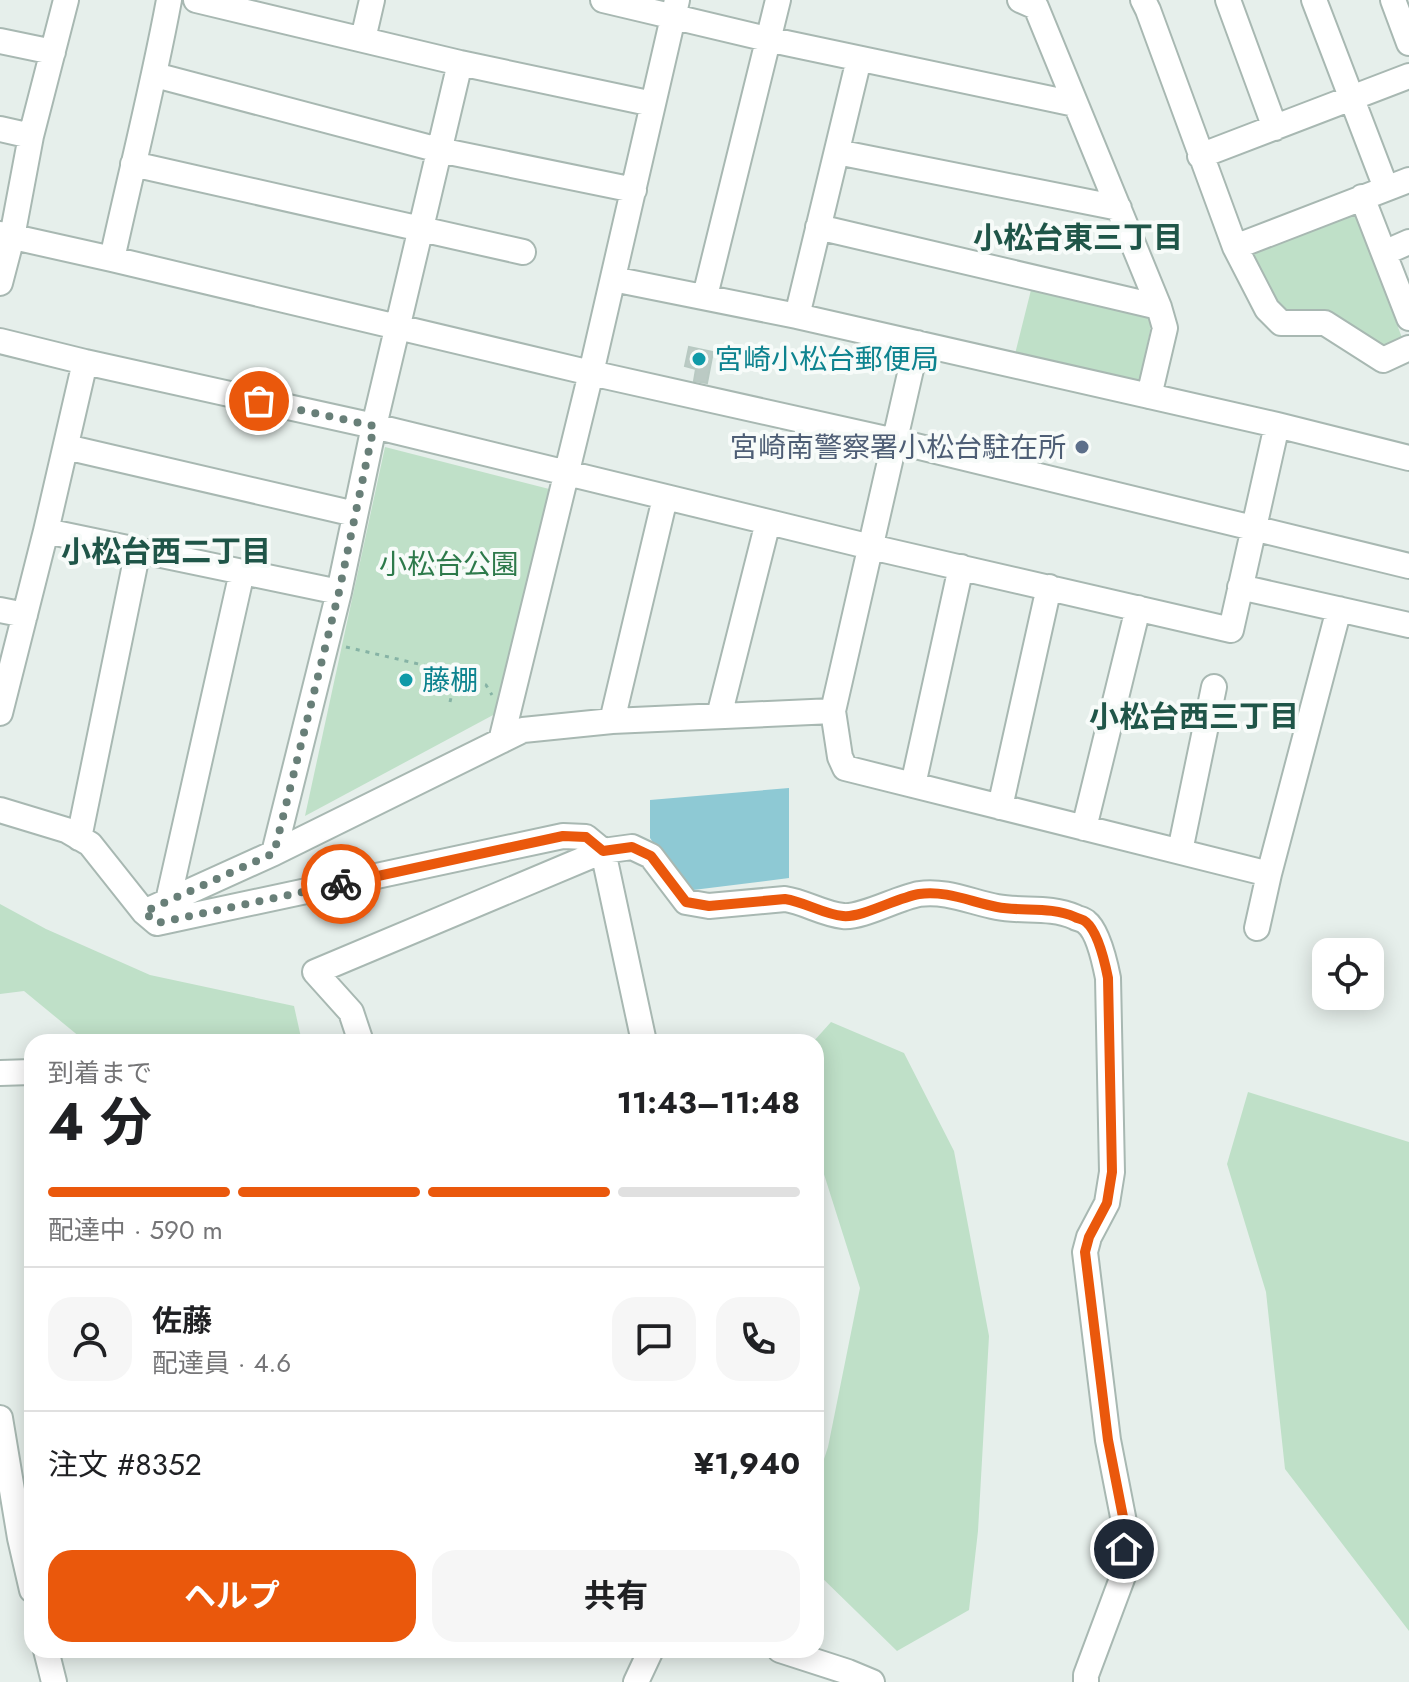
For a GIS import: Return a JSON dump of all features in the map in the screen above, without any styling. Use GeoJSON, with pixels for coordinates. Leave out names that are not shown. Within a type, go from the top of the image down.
{"type":"FeatureCollection","features":[{"type":"Feature","properties":{"kind":"street"},"geometry":{"type":"LineString","coordinates":[[0,283],[6,236],[66,0]]}},
{"type":"Feature","properties":{"kind":"street"},"geometry":{"type":"LineString","coordinates":[[112,259],[155,75],[169,0]]}},
{"type":"Feature","properties":{"kind":"street"},"geometry":{"type":"LineString","coordinates":[[196,0],[460,63],[653,104]]}},
{"type":"Feature","properties":{"kind":"street"},"geometry":{"type":"LineString","coordinates":[[363,39],[372,0]]}},
{"type":"Feature","properties":{"kind":"street"},"geometry":{"type":"LineString","coordinates":[[603,0],[676,8],[767,39],[1075,104]]}},
{"type":"Feature","properties":{"kind":"street"},"geometry":{"type":"LineString","coordinates":[[705,296],[778,0]]}},
{"type":"Feature","properties":{"kind":"street"},"geometry":{"type":"LineString","coordinates":[[1020,0],[1036,7],[1159,307],[1165,328],[1149,396]]}},
{"type":"Feature","properties":{"kind":"street"},"geometry":{"type":"LineString","coordinates":[[1143,0],[1235,247],[1267,309],[1281,323],[1325,323],[1383,360],[1409,348]]}},
{"type":"Feature","properties":{"kind":"street"},"geometry":{"type":"LineString","coordinates":[[1228,0],[1275,128]]}},
{"type":"Feature","properties":{"kind":"street"},"geometry":{"type":"LineString","coordinates":[[1235,247],[1398,184],[1351,99],[1314,0]]}},
{"type":"Feature","properties":{"kind":"street"},"geometry":{"type":"LineString","coordinates":[[1393,0],[1409,43]]}},
{"type":"Feature","properties":{"kind":"street"},"geometry":{"type":"LineString","coordinates":[[501,741],[676,8]]}},
{"type":"Feature","properties":{"kind":"street"},"geometry":{"type":"LineString","coordinates":[[0,41],[53,52]]}},
{"type":"Feature","properties":{"kind":"street"},"geometry":{"type":"LineString","coordinates":[[797,316],[859,59]]}},
{"type":"Feature","properties":{"kind":"street"},"geometry":{"type":"LineString","coordinates":[[274,853],[339,592],[374,426],[460,63]]}},
{"type":"Feature","properties":{"kind":"street"},"geometry":{"type":"LineString","coordinates":[[155,75],[439,150],[634,190]]}},
{"type":"Feature","properties":{"kind":"street"},"geometry":{"type":"LineString","coordinates":[[1200,156],[1409,76]]}},
{"type":"Feature","properties":{"kind":"street"},"geometry":{"type":"LineString","coordinates":[[0,129],[31,136]]}},
{"type":"Feature","properties":{"kind":"street"},"geometry":{"type":"LineString","coordinates":[[837,152],[1119,208]]}},
{"type":"Feature","properties":{"kind":"street"},"geometry":{"type":"LineString","coordinates":[[133,164],[523,252]]}},
{"type":"Feature","properties":{"kind":"street"},"geometry":{"type":"LineString","coordinates":[[1362,197],[1409,318]]}},
{"type":"Feature","properties":{"kind":"street"},"geometry":{"type":"LineString","coordinates":[[818,227],[1159,307]]}},
{"type":"Feature","properties":{"kind":"street"},"geometry":{"type":"LineString","coordinates":[[6,236],[895,441],[1409,566]]}},
{"type":"Feature","properties":{"kind":"street"},"geometry":{"type":"LineString","coordinates":[[1384,253],[1409,242]]}},
{"type":"Feature","properties":{"kind":"street"},"geometry":{"type":"LineString","coordinates":[[613,279],[797,316],[1409,458]]}},
{"type":"Feature","properties":{"kind":"street"},"geometry":{"type":"LineString","coordinates":[[0,341],[374,426],[665,498],[1231,630],[1277,425]]}},
{"type":"Feature","properties":{"kind":"street"},"geometry":{"type":"LineString","coordinates":[[917,343],[833,711],[840,757],[845,768],[1269,874]]}},
{"type":"Feature","properties":{"kind":"street"},"geometry":{"type":"LineString","coordinates":[[0,713],[85,362]]}},
{"type":"Feature","properties":{"kind":"street"},"geometry":{"type":"LineString","coordinates":[[66,447],[355,514]]}},
{"type":"Feature","properties":{"kind":"street"},"geometry":{"type":"LineString","coordinates":[[612,721],[665,498]]}},
{"type":"Feature","properties":{"kind":"street"},"geometry":{"type":"LineString","coordinates":[[719,716],[768,522]]}},
{"type":"Feature","properties":{"kind":"street"},"geometry":{"type":"LineString","coordinates":[[46,531],[339,592]]}},
{"type":"Feature","properties":{"kind":"street"},"geometry":{"type":"LineString","coordinates":[[79,838],[138,550]]}},
{"type":"Feature","properties":{"kind":"street"},"geometry":{"type":"LineString","coordinates":[[913,785],[961,567]]}},
{"type":"Feature","properties":{"kind":"street"},"geometry":{"type":"LineString","coordinates":[[168,901],[242,572]]}},
{"type":"Feature","properties":{"kind":"street"},"geometry":{"type":"LineString","coordinates":[[1000,807],[1049,587]]}},
{"type":"Feature","properties":{"kind":"street"},"geometry":{"type":"LineString","coordinates":[[1240,587],[1409,625]]}},
{"type":"Feature","properties":{"kind":"street"},"geometry":{"type":"LineString","coordinates":[[1084,828],[1138,608]]}},
{"type":"Feature","properties":{"kind":"street"},"geometry":{"type":"LineString","coordinates":[[1257,928],[1339,609]]}},
{"type":"Feature","properties":{"kind":"street"},"geometry":{"type":"LineString","coordinates":[[0,610],[25,615]]}},
{"type":"Feature","properties":{"kind":"street"},"geometry":{"type":"LineString","coordinates":[[1180,851],[1214,687]]}},
{"type":"Feature","properties":{"kind":"street"},"geometry":{"type":"LineString","coordinates":[[144,912],[274,853],[523,730],[612,721],[833,711]]}},
{"type":"Feature","properties":{"kind":"street"},"geometry":{"type":"LineString","coordinates":[[0,810],[66,830],[90,844],[144,912],[157,923],[563,836],[586,837],[603,851],[642,1034]]}},
{"type":"Feature","properties":{"kind":"street"},"geometry":{"type":"LineString","coordinates":[[358,1034],[351,1012],[315,972],[603,851],[632,847],[651,856],[686,902],[709,906],[785,899],[826,913],[855,916],[919,894],[941,894],[999,908],[1061,911],[1087,922],[1103,951],[1108,978],[1112,1172],[1107,1203],[1089,1237],[1085,1252],[1108,1440],[1124,1522],[1123,1576],[1086,1682]]}},
{"type":"Feature","properties":{"kind":"street"},"geometry":{"type":"LineString","coordinates":[[0,1073],[24,1072]]}},
{"type":"Feature","properties":{"kind":"street"},"geometry":{"type":"LineString","coordinates":[[0,1418],[24,1528]]}},
{"type":"Feature","properties":{"kind":"street"},"geometry":{"type":"LineString","coordinates":[[48,1658],[54,1682]]}},
{"type":"Feature","properties":{"kind":"street"},"geometry":{"type":"LineString","coordinates":[[636,1682],[647,1658]]}},
{"type":"Feature","properties":{"kind":"street"},"geometry":{"type":"LineString","coordinates":[[805,1658],[872,1682]]}},
{"type":"Feature","properties":{"kind":"path"},"geometry":{"type":"LineString","coordinates":[[333,644],[457,673],[450,702]]}},
{"type":"Feature","properties":{"kind":"path"},"geometry":{"type":"LineString","coordinates":[[456,677],[486,685]]}},
{"type":"Feature","properties":{"kind":"green space"},"geometry":{"type":"Polygon","coordinates":[[[1356,215],[1404,343],[1380,348],[1324,309],[1287,316],[1275,308],[1246,250],[1356,215]]]}},
{"type":"Feature","properties":{"kind":"green space"},"geometry":{"type":"Polygon","coordinates":[[[1031,290],[1146,315],[1152,321],[1140,380],[1131,385],[1014,358],[1031,290]]]}},
{"type":"Feature","properties":{"kind":"green space","name":"小松台公園"},"geometry":{"type":"Polygon","coordinates":[[[385,447],[561,492],[495,714],[305,816],[385,447]]]}},
{"type":"Feature","properties":{"kind":"green space"},"geometry":{"type":"Polygon","coordinates":[[[0,904],[46,929],[150,975],[294,1006],[300,1034],[76,1034],[24,991],[0,994],[0,904]]]}},
{"type":"Feature","properties":{"kind":"green space"},"geometry":{"type":"Polygon","coordinates":[[[831,1022],[904,1053],[954,1151],[989,1336],[978,1531],[969,1610],[897,1651],[824,1580],[824,1459],[860,1288],[824,1174],[824,1034],[820,1034],[831,1022]]]}},
{"type":"Feature","properties":{"kind":"green space"},"geometry":{"type":"Polygon","coordinates":[[[1248,1092],[1409,1142],[1409,1631],[1285,1469],[1266,1292],[1227,1164],[1248,1092]]]}},
{"type":"Feature","properties":{"kind":"water"},"geometry":{"type":"Polygon","coordinates":[[[789,788],[789,878],[685,891],[650,838],[650,800],[789,788]]]}},
{"type":"Feature","properties":{"kind":"building","name":"宮崎小松台郵便局"},"geometry":{"type":"Polygon","coordinates":[[[689,347],[713,352],[707,383],[694,381],[696,369],[685,366],[689,347]]]}},
{"type":"Feature","properties":{"kind":"way so far"},"geometry":{"type":"LineString","coordinates":[[259,401],[374,426],[339,592],[274,853],[144,912],[157,923],[341,884]]}},
{"type":"Feature","properties":{"kind":"place","name":"宮崎小松台郵便局"},"geometry":{"type":"Point","coordinates":[699,359]}},
{"type":"Feature","properties":{"kind":"place","name":"宮崎南警察署小松台駐在所"},"geometry":{"type":"Point","coordinates":[1082,447]}},
{"type":"Feature","properties":{"kind":"place","name":"藤棚"},"geometry":{"type":"Point","coordinates":[406,680]}},
{"type":"Feature","properties":{"kind":"district","name":"小松台東三丁目"},"geometry":{"type":"Point","coordinates":[1078,238]}},
{"type":"Feature","properties":{"kind":"district","name":"小松台西二丁目"},"geometry":{"type":"Point","coordinates":[166,552]}},
{"type":"Feature","properties":{"kind":"district","name":"小松台西三丁目"},"geometry":{"type":"Point","coordinates":[1194,717]}},
{"type":"Feature","properties":{"kind":"route"},"geometry":{"type":"LineString","coordinates":[[341,884],[563,836],[586,837],[603,851],[632,847],[651,856],[686,902],[709,906],[785,899],[826,913],[855,916],[919,894],[941,894],[999,908],[1061,911],[1087,922],[1103,951],[1108,978],[1112,1172],[1107,1203],[1089,1237],[1085,1252],[1108,1440],[1124,1522],[1124,1549]]}}]}
